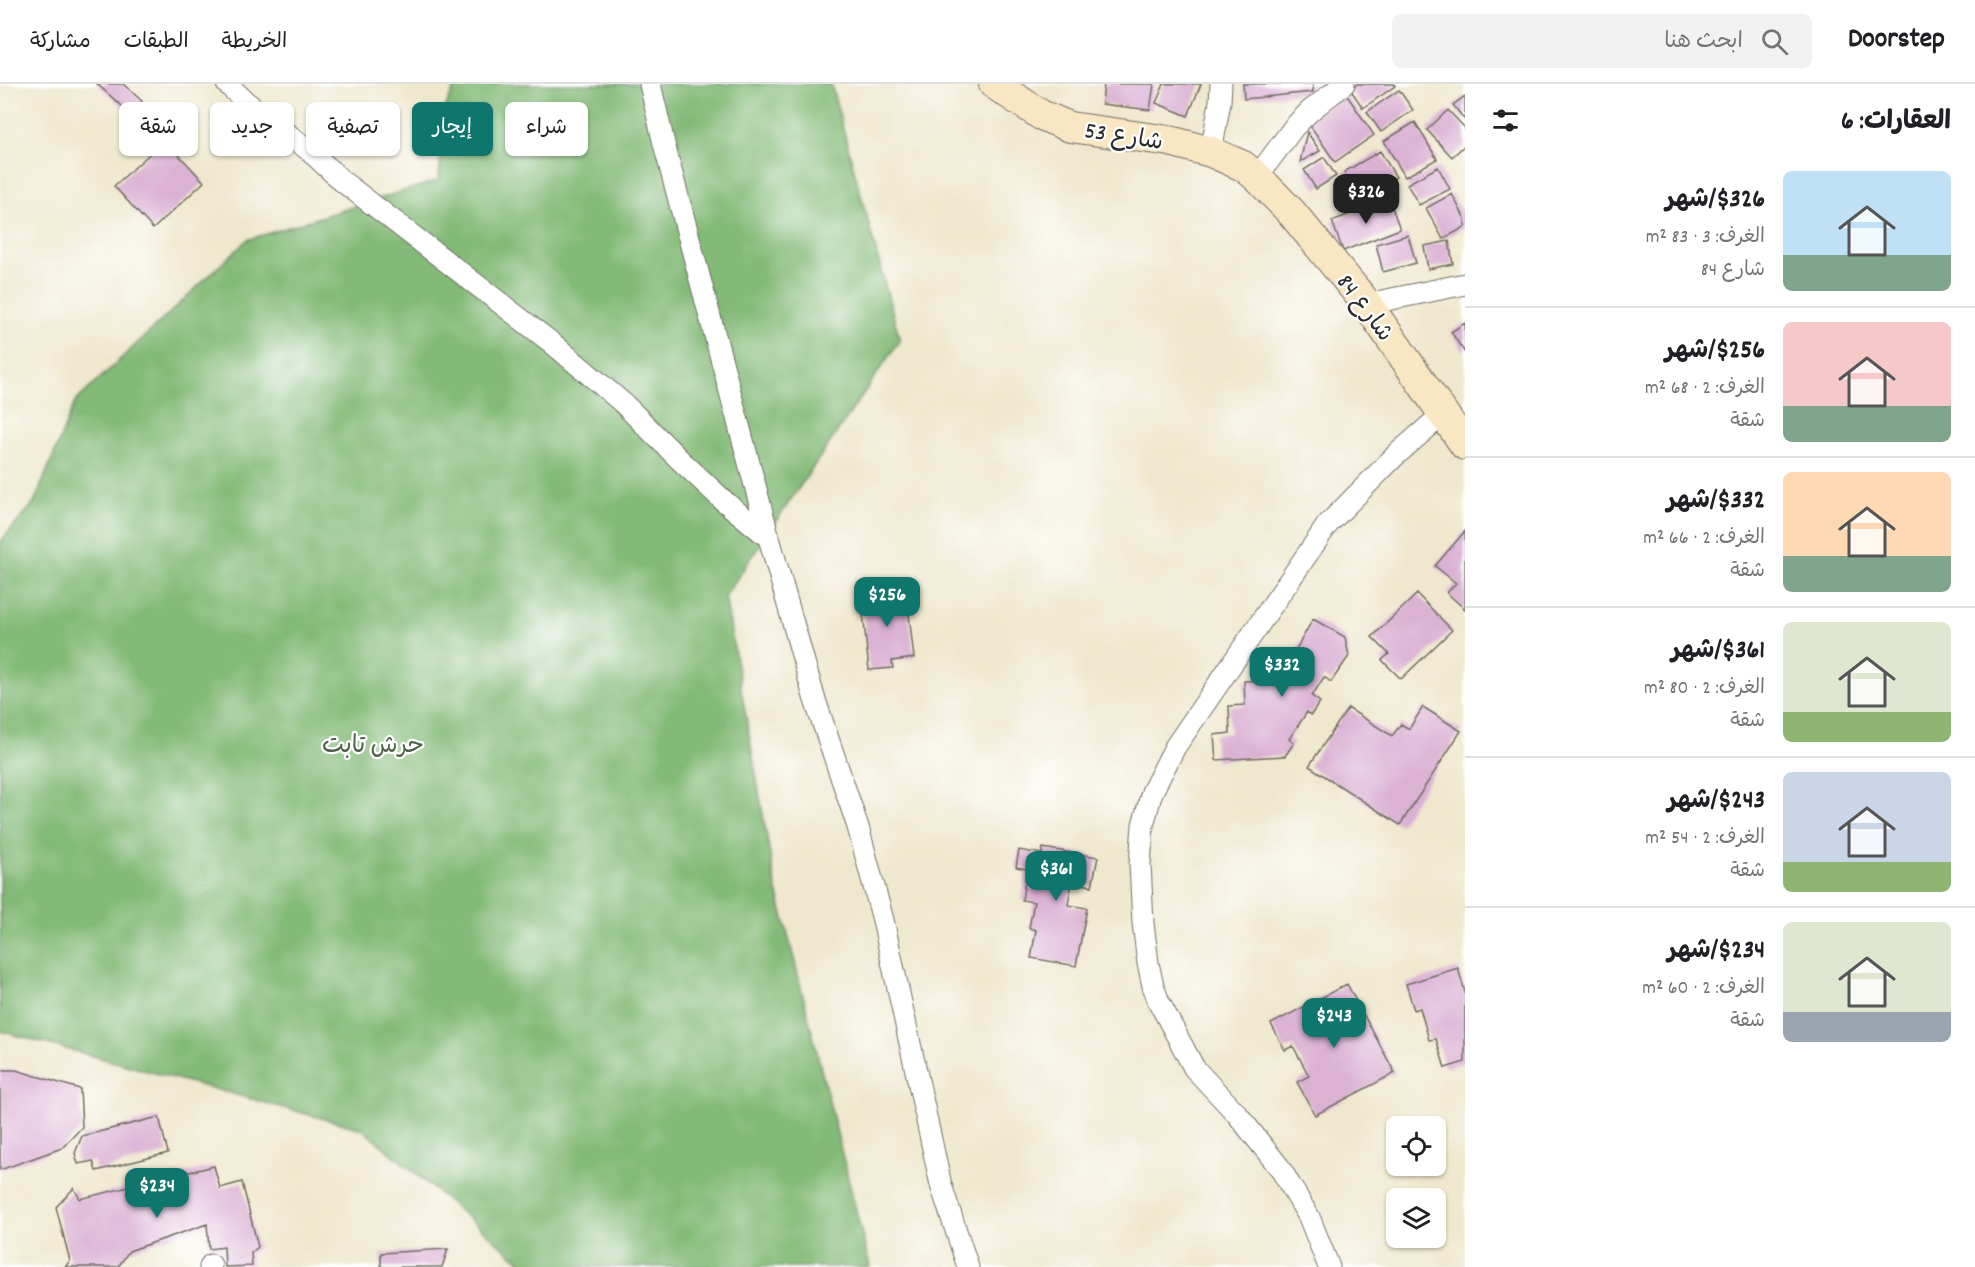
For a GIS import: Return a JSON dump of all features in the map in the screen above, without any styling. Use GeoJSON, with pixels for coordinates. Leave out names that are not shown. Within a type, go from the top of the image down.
{"type":"FeatureCollection","features":[{"type":"Feature","properties":{"kind":"street"},"geometry":{"type":"LineString","coordinates":[[227,84],[246,102],[311,152],[342,181],[561,351],[624,404],[724,501],[769,537]]}},
{"type":"Feature","properties":{"kind":"street"},"geometry":{"type":"LineString","coordinates":[[650,84],[769,537],[814,697],[858,827],[883,920],[941,1185],[968,1267]]}},
{"type":"Feature","properties":{"kind":"street","name":"شارع 53"},"geometry":{"type":"LineString","coordinates":[[994,84],[1041,115],[1070,127],[1170,141],[1212,152],[1243,166],[1257,177]]}},
{"type":"Feature","properties":{"kind":"street"},"geometry":{"type":"LineString","coordinates":[[1212,152],[1221,84]]}},
{"type":"Feature","properties":{"kind":"street"},"geometry":{"type":"LineString","coordinates":[[1257,177],[1294,127],[1344,84]]}},
{"type":"Feature","properties":{"kind":"street","name":"شارع 84"},"geometry":{"type":"LineString","coordinates":[[1257,177],[1292,213],[1367,304],[1465,445]]}},
{"type":"Feature","properties":{"kind":"street"},"geometry":{"type":"LineString","coordinates":[[1367,304],[1465,284]]}},
{"type":"Feature","properties":{"kind":"street"},"geometry":{"type":"LineString","coordinates":[[1329,1267],[1309,1217],[1280,1168],[1237,1114],[1194,1068],[1159,1002],[1148,963],[1143,923],[1140,864],[1143,825],[1152,792],[1171,753],[1328,524],[1396,455],[1443,414]]}},
{"type":"Feature","properties":{"kind":"green space","name":"حرش تابت"},"geometry":{"type":"Polygon","coordinates":[[[456,84],[831,84],[900,340],[725,596],[774,878],[870,1267],[527,1267],[362,1129],[0,1031],[0,542],[34,503],[75,402],[247,240],[439,180],[440,156],[493,156],[493,102],[448,102],[456,84]]]}},
{"type":"Feature","properties":{"kind":"building"},"geometry":{"type":"Polygon","coordinates":[[[97,84],[123,84],[142,101],[119,103],[97,84]]]}},
{"type":"Feature","properties":{"kind":"building"},"geometry":{"type":"Polygon","coordinates":[[[1104,84],[1154,84],[1150,110],[1102,104],[1104,84]]]}},
{"type":"Feature","properties":{"kind":"building"},"geometry":{"type":"Polygon","coordinates":[[[1164,84],[1201,84],[1188,116],[1156,103],[1164,84]]]}},
{"type":"Feature","properties":{"kind":"building"},"geometry":{"type":"Polygon","coordinates":[[[1243,84],[1313,84],[1313,92],[1244,99],[1243,84]]]}},
{"type":"Feature","properties":{"kind":"building"},"geometry":{"type":"Polygon","coordinates":[[[1357,84],[1394,84],[1395,86],[1363,108],[1350,89],[1357,84]]]}},
{"type":"Feature","properties":{"kind":"building"},"geometry":{"type":"Polygon","coordinates":[[[1399,90],[1413,110],[1381,132],[1367,112],[1399,90]]]}},
{"type":"Feature","properties":{"kind":"building"},"geometry":{"type":"Polygon","coordinates":[[[1346,94],[1374,135],[1335,162],[1307,121],[1346,94]]]}},
{"type":"Feature","properties":{"kind":"building"},"geometry":{"type":"Polygon","coordinates":[[[1465,96],[1465,120],[1453,105],[1465,96]]]}},
{"type":"Feature","properties":{"kind":"building"},"geometry":{"type":"Polygon","coordinates":[[[1448,110],[1465,128],[1465,145],[1452,157],[1427,130],[1448,110]]]}},
{"type":"Feature","properties":{"kind":"building"},"geometry":{"type":"Polygon","coordinates":[[[1415,122],[1437,159],[1405,177],[1384,141],[1415,122]]]}},
{"type":"Feature","properties":{"kind":"building"},"geometry":{"type":"Polygon","coordinates":[[[1307,132],[1320,151],[1300,162],[1307,132]]]}},
{"type":"Feature","properties":{"kind":"building"},"geometry":{"type":"Polygon","coordinates":[[[1380,151],[1396,177],[1361,199],[1344,172],[1380,151]]]}},
{"type":"Feature","properties":{"kind":"building"},"geometry":{"type":"Polygon","coordinates":[[[147,156],[180,156],[204,182],[153,229],[114,186],[147,156]]]}},
{"type":"Feature","properties":{"kind":"building"},"geometry":{"type":"Polygon","coordinates":[[[1324,157],[1336,176],[1316,189],[1304,170],[1324,157]]]}},
{"type":"Feature","properties":{"kind":"building"},"geometry":{"type":"Polygon","coordinates":[[[1438,167],[1450,189],[1419,205],[1407,184],[1438,167]]]}},
{"type":"Feature","properties":{"kind":"building"},"geometry":{"type":"Polygon","coordinates":[[[1452,194],[1465,219],[1465,227],[1443,239],[1426,208],[1452,194]]]}},
{"type":"Feature","properties":{"kind":"building"},"geometry":{"type":"Polygon","coordinates":[[[1389,199],[1400,229],[1343,251],[1332,221],[1389,199]]]}},
{"type":"Feature","properties":{"kind":"building"},"geometry":{"type":"Polygon","coordinates":[[[1408,235],[1416,263],[1383,272],[1376,244],[1408,235]]]}},
{"type":"Feature","properties":{"kind":"building"},"geometry":{"type":"Polygon","coordinates":[[[1449,241],[1453,264],[1428,269],[1424,246],[1449,241]]]}},
{"type":"Feature","properties":{"kind":"building"},"geometry":{"type":"Polygon","coordinates":[[[1465,323],[1465,353],[1451,332],[1465,323]]]}},
{"type":"Feature","properties":{"kind":"building"},"geometry":{"type":"Polygon","coordinates":[[[1465,531],[1465,609],[1447,593],[1456,583],[1435,566],[1465,531]]]}},
{"type":"Feature","properties":{"kind":"building"},"geometry":{"type":"Polygon","coordinates":[[[906,589],[914,658],[892,661],[893,668],[869,670],[861,594],[906,589]]]}},
{"type":"Feature","properties":{"kind":"building"},"geometry":{"type":"Polygon","coordinates":[[[1417,594],[1452,630],[1401,679],[1382,660],[1389,654],[1372,637],[1417,594]]]}},
{"type":"Feature","properties":{"kind":"building"},"geometry":{"type":"Polygon","coordinates":[[[1313,619],[1345,637],[1349,656],[1331,682],[1324,677],[1312,696],[1320,702],[1311,715],[1307,712],[1289,739],[1294,743],[1285,756],[1216,760],[1214,735],[1230,733],[1229,706],[1245,705],[1244,681],[1267,680],[1281,655],[1290,660],[1313,619]]]}},
{"type":"Feature","properties":{"kind":"building"},"geometry":{"type":"Polygon","coordinates":[[[1423,707],[1461,731],[1400,825],[1309,766],[1348,708],[1392,736],[1401,724],[1409,729],[1423,707]]]}},
{"type":"Feature","properties":{"kind":"building"},"geometry":{"type":"Polygon","coordinates":[[[1043,848],[1098,857],[1092,886],[1072,882],[1068,905],[1087,908],[1076,966],[1031,958],[1036,930],[1029,928],[1034,902],[1022,900],[1027,869],[1016,867],[1019,850],[1042,854],[1043,848]]]}},
{"type":"Feature","properties":{"kind":"building"},"geometry":{"type":"Polygon","coordinates":[[[1458,968],[1465,992],[1465,1062],[1445,1068],[1436,1039],[1429,1040],[1420,1008],[1414,1010],[1406,984],[1458,968]]]}},
{"type":"Feature","properties":{"kind":"building"},"geometry":{"type":"Polygon","coordinates":[[[1347,984],[1395,1073],[1315,1115],[1297,1082],[1309,1076],[1293,1046],[1285,1050],[1271,1024],[1347,984]]]}},
{"type":"Feature","properties":{"kind":"building"},"geometry":{"type":"Polygon","coordinates":[[[0,1070],[16,1070],[80,1089],[82,1127],[62,1148],[0,1170],[0,1070]]]}},
{"type":"Feature","properties":{"kind":"building"},"geometry":{"type":"Polygon","coordinates":[[[159,1117],[168,1153],[96,1171],[93,1161],[78,1164],[75,1153],[82,1136],[159,1117]]]}},
{"type":"Feature","properties":{"kind":"building"},"geometry":{"type":"Polygon","coordinates":[[[214,1166],[220,1188],[242,1182],[258,1247],[251,1253],[252,1266],[225,1267],[224,1247],[209,1249],[207,1224],[129,1251],[118,1267],[65,1267],[70,1261],[56,1207],[74,1188],[80,1199],[214,1166]]]}},
{"type":"Feature","properties":{"kind":"building"},"geometry":{"type":"Polygon","coordinates":[[[448,1249],[442,1267],[381,1267],[381,1253],[448,1249]]]}}]}
